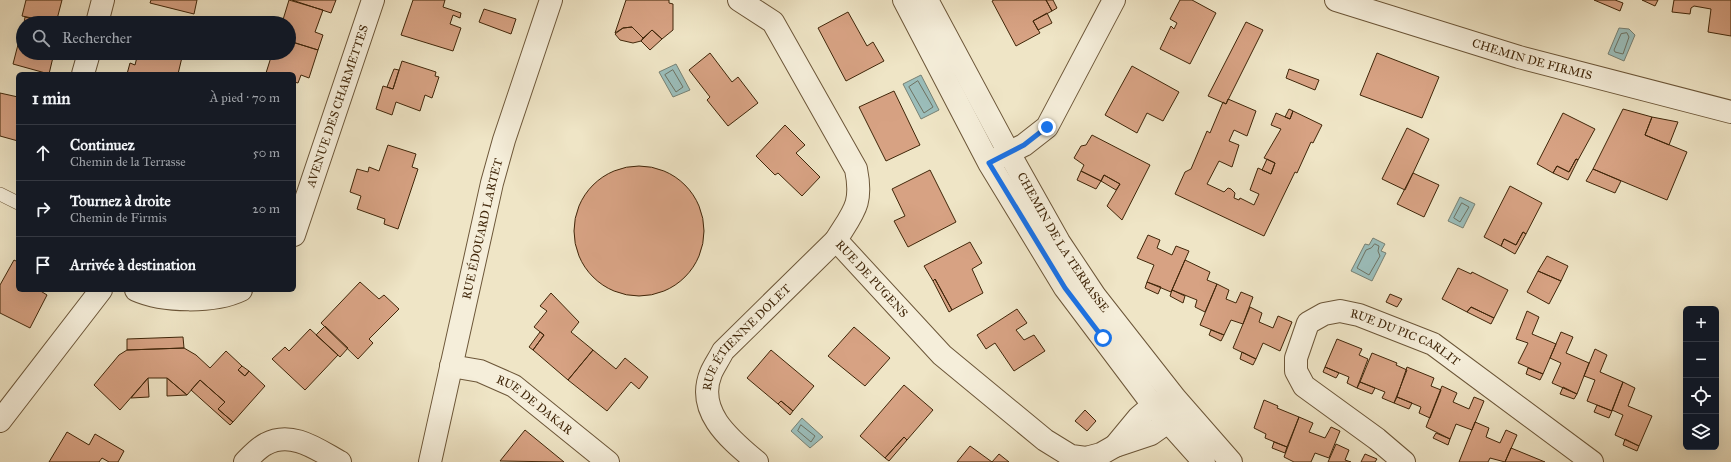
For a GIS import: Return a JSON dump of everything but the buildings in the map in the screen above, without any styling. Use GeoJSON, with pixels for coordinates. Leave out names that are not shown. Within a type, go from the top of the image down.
{"type":"FeatureCollection","features":[{"type":"Feature","properties":{"kind":"street"},"geometry":{"type":"LineString","coordinates":[[99,16],[103,0]]}},
{"type":"Feature","properties":{"kind":"street","name":"AVENUE DES CHARMETTES"},"geometry":{"type":"LineString","coordinates":[[296,229],[373,0]]}},
{"type":"Feature","properties":{"kind":"street","name":"RUE ÉDOUARD LARTET"},"geometry":{"type":"LineString","coordinates":[[430,462],[492,183],[504,140],[551,0]]}},
{"type":"Feature","properties":{"kind":"street","name":"RUE DE PUGENS"},"geometry":{"type":"LineString","coordinates":[[739,0],[773,22],[856,168],[860,188],[856,207],[836,240],[942,354],[1045,440],[1071,456],[1086,458],[1101,454],[1115,446],[1151,434],[1168,422]]}},
{"type":"Feature","properties":{"kind":"street","name":"CHEMIN DE LA TERRASSE"},"geometry":{"type":"LineString","coordinates":[[904,0],[989,163],[1065,288],[1153,405],[1204,462]]}},
{"type":"Feature","properties":{"kind":"street","name":"CHEMIN DE LA TERRASSE"},"geometry":{"type":"LineString","coordinates":[[927,0],[1009,153],[1059,242],[1095,296],[1176,398],[1231,462]]}},
{"type":"Feature","properties":{"kind":"street"},"geometry":{"type":"LineString","coordinates":[[989,163],[1024,145],[1047,127],[1114,0]]}},
{"type":"Feature","properties":{"kind":"street","name":"CHEMIN DE FIRMIS"},"geometry":{"type":"LineString","coordinates":[[1336,0],[1519,57],[1731,112]]}},
{"type":"Feature","properties":{"kind":"street"},"geometry":{"type":"LineString","coordinates":[[84,72],[87,60]]}},
{"type":"Feature","properties":{"kind":"street","name":"RUE ÉTIENNE DOLET"},"geometry":{"type":"LineString","coordinates":[[757,462],[729,438],[713,418],[707,396],[710,374],[723,351],[836,240]]}},
{"type":"Feature","properties":{"kind":"street"},"geometry":{"type":"LineString","coordinates":[[0,421],[99,292]]}},
{"type":"Feature","properties":{"kind":"street"},"geometry":{"type":"LineString","coordinates":[[144,292],[169,298],[205,300],[234,292]]}},
{"type":"Feature","properties":{"kind":"street","name":"RUE DU PIC CARLIT"},"geometry":{"type":"LineString","coordinates":[[1404,462],[1378,439],[1304,386],[1296,371],[1296,358],[1308,323],[1324,314],[1340,311],[1359,315],[1433,344],[1592,462]]}},
{"type":"Feature","properties":{"kind":"street","name":"RUE DE DAKAR"},"geometry":{"type":"LineString","coordinates":[[451,366],[480,371],[514,386],[608,462]]}},
{"type":"Feature","properties":{"kind":"street"},"geometry":{"type":"LineString","coordinates":[[1168,422],[1176,398]]}},
{"type":"Feature","properties":{"kind":"street","name":"RUE DE PUGENS"},"geometry":{"type":"LineString","coordinates":[[1115,446],[1139,417],[1153,405],[1176,398]]}},
{"type":"Feature","properties":{"kind":"street"},"geometry":{"type":"LineString","coordinates":[[245,462],[266,444],[283,438],[304,442],[340,462]]}},
{"type":"Feature","properties":{"kind":"lane"},"geometry":{"type":"LineString","coordinates":[[0,194],[16,202]]}},
{"type":"Feature","properties":{"kind":"water"},"geometry":{"type":"Polygon","coordinates":[[[1619,28],[1629,29],[1635,35],[1624,61],[1608,54],[1619,28]]]}},
{"type":"Feature","properties":{"kind":"water"},"geometry":{"type":"Polygon","coordinates":[[[676,64],[690,90],[673,97],[659,72],[676,64]]]}},
{"type":"Feature","properties":{"kind":"water"},"geometry":{"type":"Polygon","coordinates":[[[921,75],[939,110],[921,119],[903,84],[921,75]]]}},
{"type":"Feature","properties":{"kind":"water"},"geometry":{"type":"Polygon","coordinates":[[[1460,197],[1475,204],[1463,228],[1448,221],[1460,197]]]}},
{"type":"Feature","properties":{"kind":"water"},"geometry":{"type":"Polygon","coordinates":[[[1373,238],[1385,244],[1381,251],[1386,253],[1372,281],[1351,271],[1365,244],[1369,245],[1373,238]]]}},
{"type":"Feature","properties":{"kind":"water"},"geometry":{"type":"Polygon","coordinates":[[[802,418],[823,437],[810,448],[791,431],[802,418]]]}},
{"type":"Feature","properties":{"kind":"route"},"geometry":{"type":"LineString","coordinates":[[1047,127],[1024,145],[989,163],[1065,288],[1103,338]]}}]}
